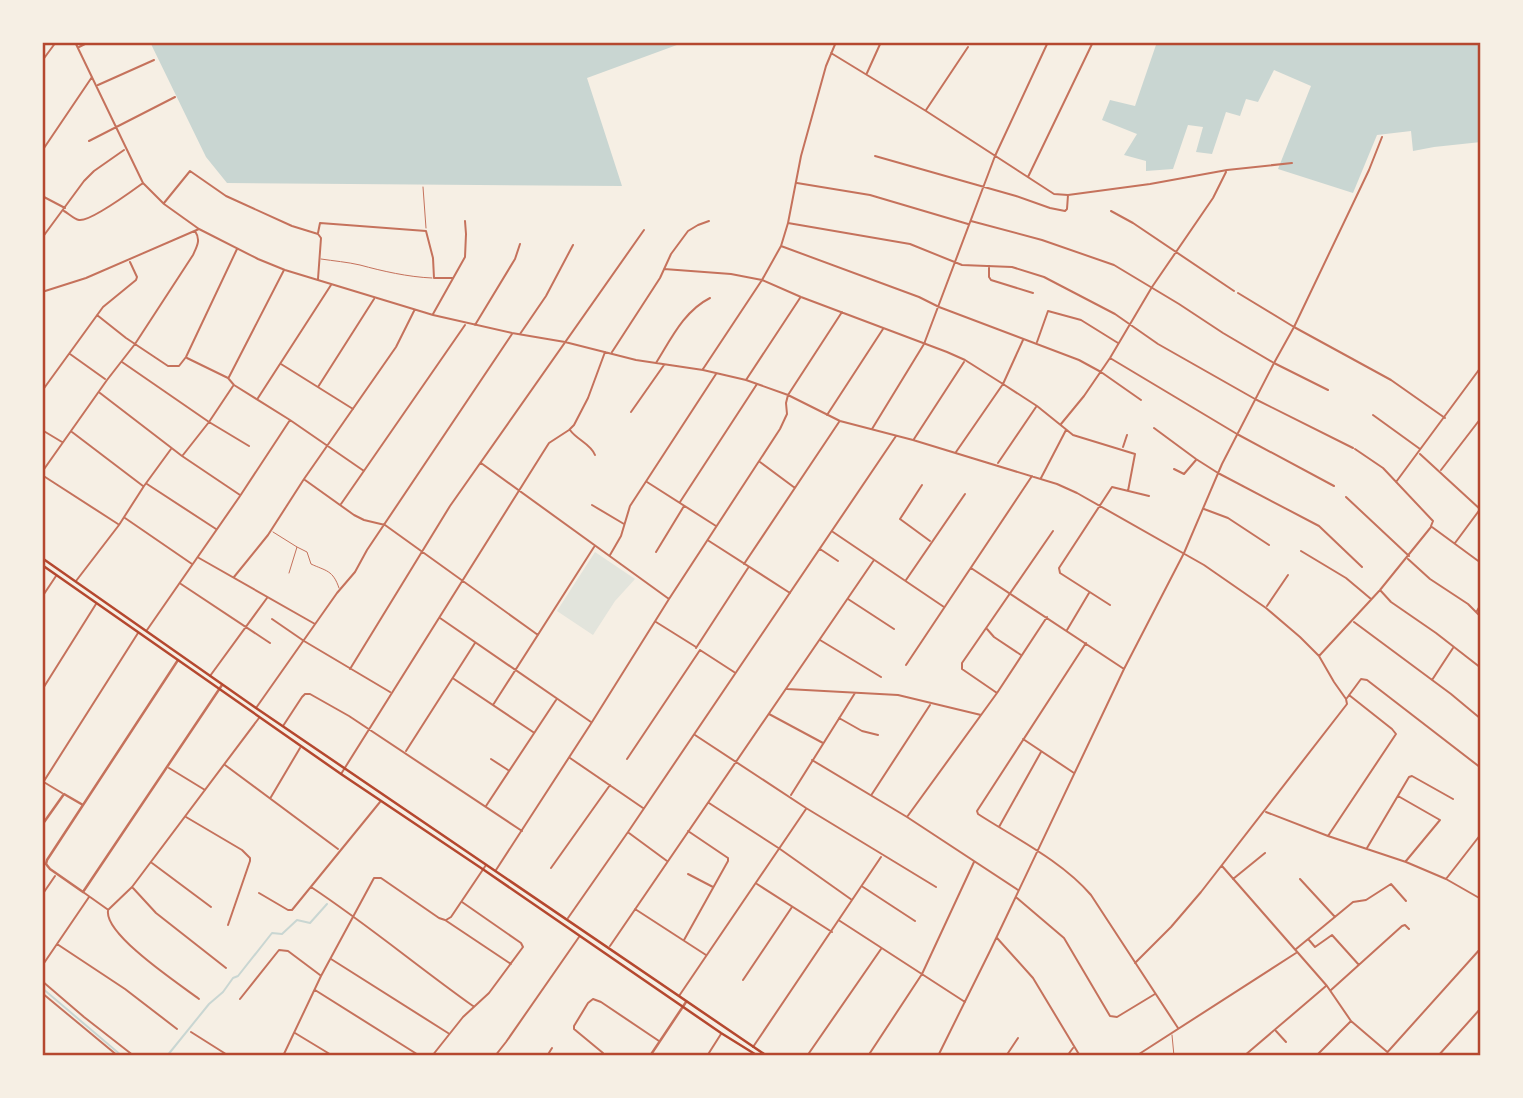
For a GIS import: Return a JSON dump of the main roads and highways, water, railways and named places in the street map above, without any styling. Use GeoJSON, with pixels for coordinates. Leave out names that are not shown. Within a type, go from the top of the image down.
{"type":"FeatureCollection","features":[{"type":"Feature","properties":{"kind":"main road"},"geometry":{"type":"LineString","coordinates":[[42,558],[222,685],[767,1056]]}},
{"type":"Feature","properties":{"kind":"main road"},"geometry":{"type":"LineString","coordinates":[[42,565],[380,801],[752,1055],[758,1056]]}},
{"type":"Feature","properties":{"kind":"waterway"},"geometry":{"type":"LineString","coordinates":[[167,1056],[272,933],[282,934],[297,920],[310,923],[327,904]]}},
{"type":"Feature","properties":{"kind":"waterway"},"geometry":{"type":"LineString","coordinates":[[42,988],[122,1056]]}}]}
